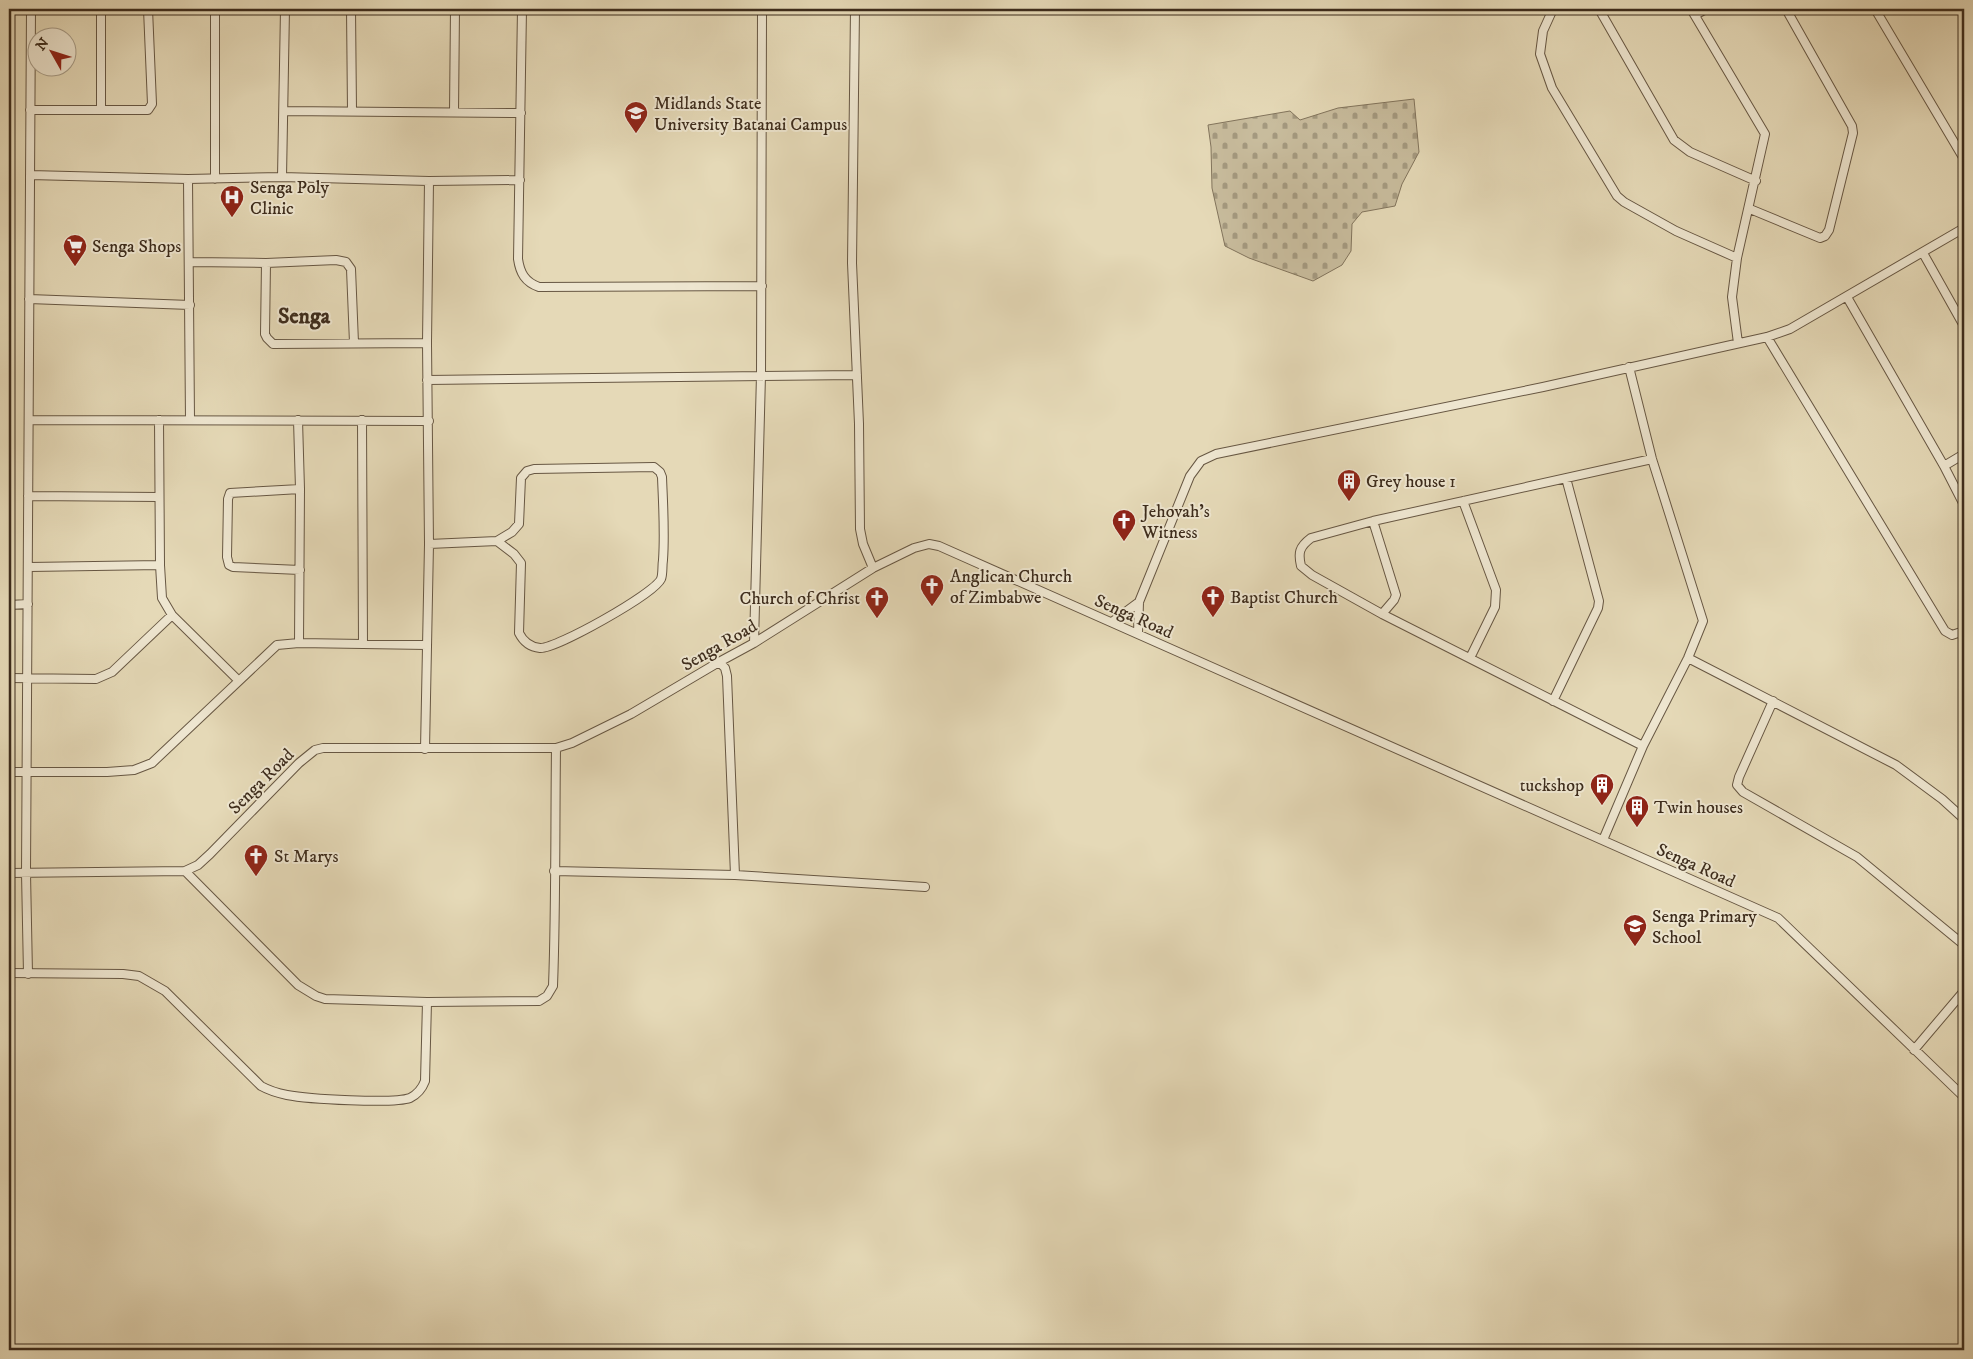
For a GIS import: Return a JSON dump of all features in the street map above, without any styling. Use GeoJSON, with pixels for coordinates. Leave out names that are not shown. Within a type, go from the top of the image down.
{"type":"FeatureCollection","features":[{"type":"Feature","properties":{"kind":"street"},"geometry":{"type":"LineString","coordinates":[[28,974],[26,873],[31,9]]}},
{"type":"Feature","properties":{"kind":"street"},"geometry":{"type":"LineString","coordinates":[[101,9],[101,110]]}},
{"type":"Feature","properties":{"kind":"street"},"geometry":{"type":"LineString","coordinates":[[30,110],[145,110],[150,108],[152,104],[148,9]]}},
{"type":"Feature","properties":{"kind":"street"},"geometry":{"type":"LineString","coordinates":[[215,9],[215,179]]}},
{"type":"Feature","properties":{"kind":"street"},"geometry":{"type":"LineString","coordinates":[[282,177],[285,9]]}},
{"type":"Feature","properties":{"kind":"street"},"geometry":{"type":"LineString","coordinates":[[351,9],[352,111]]}},
{"type":"Feature","properties":{"kind":"street"},"geometry":{"type":"LineString","coordinates":[[454,112],[455,9]]}},
{"type":"Feature","properties":{"kind":"street"},"geometry":{"type":"LineString","coordinates":[[522,9],[518,259],[520,270],[531,284],[539,288],[762,286]]}},
{"type":"Feature","properties":{"kind":"street"},"geometry":{"type":"LineString","coordinates":[[754,643],[761,374],[762,9]]}},
{"type":"Feature","properties":{"kind":"street"},"geometry":{"type":"LineString","coordinates":[[855,9],[852,263],[857,375],[860,529],[863,544],[873,568]]}},
{"type":"Feature","properties":{"kind":"street"},"geometry":{"type":"LineString","coordinates":[[1553,9],[1540,42],[1540,54],[1552,88],[1617,196],[1624,202],[1676,231],[1737,258]]}},
{"type":"Feature","properties":{"kind":"street"},"geometry":{"type":"LineString","coordinates":[[1599,9],[1674,140],[1690,152],[1756,181]]}},
{"type":"Feature","properties":{"kind":"street"},"geometry":{"type":"LineString","coordinates":[[1706,9],[1693,12],[1765,134],[1750,209],[1737,258],[1732,297],[1738,343]]}},
{"type":"Feature","properties":{"kind":"street"},"geometry":{"type":"LineString","coordinates":[[1750,209],[1820,238],[1825,236],[1829,230],[1854,133],[1852,126],[1786,9]]}},
{"type":"Feature","properties":{"kind":"street"},"geometry":{"type":"LineString","coordinates":[[1875,9],[1964,159]]}},
{"type":"Feature","properties":{"kind":"street"},"geometry":{"type":"LineString","coordinates":[[1961,9],[1964,15]]}},
{"type":"Feature","properties":{"kind":"street"},"geometry":{"type":"LineString","coordinates":[[284,111],[521,113]]}},
{"type":"Feature","properties":{"kind":"street"},"geometry":{"type":"LineString","coordinates":[[30,175],[188,179],[282,177],[429,181],[520,180]]}},
{"type":"Feature","properties":{"kind":"street"},"geometry":{"type":"LineString","coordinates":[[188,179],[190,420]]}},
{"type":"Feature","properties":{"kind":"street"},"geometry":{"type":"LineString","coordinates":[[425,749],[428,544],[427,343],[429,181]]}},
{"type":"Feature","properties":{"kind":"street"},"geometry":{"type":"LineString","coordinates":[[1138,634],[1138,602],[1190,476],[1202,462],[1216,454],[1543,386],[1767,336],[1790,329],[1964,228]]}},
{"type":"Feature","properties":{"kind":"street"},"geometry":{"type":"LineString","coordinates":[[1923,253],[1964,326]]}},
{"type":"Feature","properties":{"kind":"street"},"geometry":{"type":"LineString","coordinates":[[190,262],[342,261],[349,265],[351,269],[354,343]]}},
{"type":"Feature","properties":{"kind":"street"},"geometry":{"type":"LineString","coordinates":[[266,263],[265,334],[269,342],[277,345],[427,343]]}},
{"type":"Feature","properties":{"kind":"street"},"geometry":{"type":"LineString","coordinates":[[1847,297],[1944,466],[1964,506]]}},
{"type":"Feature","properties":{"kind":"street"},"geometry":{"type":"LineString","coordinates":[[29,299],[190,305]]}},
{"type":"Feature","properties":{"kind":"street"},"geometry":{"type":"LineString","coordinates":[[1767,336],[1945,631],[1952,634],[1964,631]]}},
{"type":"Feature","properties":{"kind":"street"},"geometry":{"type":"LineString","coordinates":[[1602,840],[1643,746],[1688,658],[1703,621],[1652,459],[1629,367]]}},
{"type":"Feature","properties":{"kind":"street"},"geometry":{"type":"LineString","coordinates":[[427,380],[761,374],[857,375]]}},
{"type":"Feature","properties":{"kind":"street"},"geometry":{"type":"LineString","coordinates":[[29,420],[428,421]]}},
{"type":"Feature","properties":{"kind":"street"},"geometry":{"type":"LineString","coordinates":[[159,420],[162,598],[172,615],[238,680]]}},
{"type":"Feature","properties":{"kind":"street"},"geometry":{"type":"LineString","coordinates":[[298,420],[300,489],[299,643]]}},
{"type":"Feature","properties":{"kind":"street"},"geometry":{"type":"LineString","coordinates":[[362,420],[363,644]]}},
{"type":"Feature","properties":{"kind":"street"},"geometry":{"type":"LineString","coordinates":[[1944,466],[1964,454]]}},
{"type":"Feature","properties":{"kind":"street"},"geometry":{"type":"LineString","coordinates":[[1643,746],[1382,614],[1312,575],[1301,566],[1298,553],[1303,544],[1311,538],[1374,521],[1652,459]]}},
{"type":"Feature","properties":{"kind":"street"},"geometry":{"type":"LineString","coordinates":[[428,544],[497,541],[512,532],[519,524],[520,483],[527,471],[546,468],[648,466],[657,468],[662,476],[664,544],[661,579],[654,588],[642,597],[550,646],[539,648],[532,646],[519,633],[521,563],[514,554],[497,541]]}},
{"type":"Feature","properties":{"kind":"street"},"geometry":{"type":"LineString","coordinates":[[1553,701],[1598,608],[1599,601],[1566,478]]}},
{"type":"Feature","properties":{"kind":"street"},"geometry":{"type":"LineString","coordinates":[[300,489],[230,493],[228,499],[227,557],[230,565],[233,567],[300,570]]}},
{"type":"Feature","properties":{"kind":"street"},"geometry":{"type":"LineString","coordinates":[[28,496],[159,497]]}},
{"type":"Feature","properties":{"kind":"street"},"geometry":{"type":"LineString","coordinates":[[1463,501],[1496,590],[1497,598],[1495,607],[1470,658]]}},
{"type":"Feature","properties":{"kind":"street"},"geometry":{"type":"LineString","coordinates":[[1374,521],[1396,595],[1382,614]]}},
{"type":"Feature","properties":{"kind":"street","name":"Senga Road"},"geometry":{"type":"LineString","coordinates":[[185,871],[204,859],[299,763],[315,750],[323,748],[556,748],[572,743],[596,732],[754,643],[873,568],[914,548],[929,544],[939,546],[1112,622],[1778,918],[1964,1097]]}},
{"type":"Feature","properties":{"kind":"street"},"geometry":{"type":"LineString","coordinates":[[29,567],[160,565]]}},
{"type":"Feature","properties":{"kind":"street"},"geometry":{"type":"LineString","coordinates":[[1112,622],[1138,602]]}},
{"type":"Feature","properties":{"kind":"street"},"geometry":{"type":"LineString","coordinates":[[9,604],[28,604]]}},
{"type":"Feature","properties":{"kind":"street"},"geometry":{"type":"LineString","coordinates":[[9,678],[103,677],[118,666],[172,615]]}},
{"type":"Feature","properties":{"kind":"street"},"geometry":{"type":"LineString","coordinates":[[9,772],[107,772],[134,770],[144,767],[169,749],[238,680],[274,646],[281,643],[426,645]]}},
{"type":"Feature","properties":{"kind":"street"},"geometry":{"type":"LineString","coordinates":[[1688,658],[1896,764],[1942,799],[1964,819]]}},
{"type":"Feature","properties":{"kind":"street"},"geometry":{"type":"LineString","coordinates":[[719,662],[725,668],[727,676],[735,875]]}},
{"type":"Feature","properties":{"kind":"street"},"geometry":{"type":"LineString","coordinates":[[1773,701],[1739,777],[1738,785],[1743,792],[1857,856],[1964,945]]}},
{"type":"Feature","properties":{"kind":"street"},"geometry":{"type":"LineString","coordinates":[[9,874],[185,871],[298,985],[316,996],[333,1000],[427,1002],[539,1001],[548,996],[553,986],[556,900],[554,871],[556,748]]}},
{"type":"Feature","properties":{"kind":"street"},"geometry":{"type":"LineString","coordinates":[[554,871],[735,875],[925,887]]}},
{"type":"Feature","properties":{"kind":"street"},"geometry":{"type":"LineString","coordinates":[[9,974],[123,974],[139,976],[165,991],[261,1086],[272,1092],[307,1098],[408,1099],[416,1094],[422,1089],[425,1081],[427,1002]]}},
{"type":"Feature","properties":{"kind":"street"},"geometry":{"type":"LineString","coordinates":[[1914,1050],[1964,992]]}},
{"type":"Feature","properties":{"kind":"green space"},"geometry":{"type":"Polygon","coordinates":[[[1414,99],[1419,152],[1402,184],[1395,206],[1362,212],[1352,224],[1351,251],[1342,265],[1313,281],[1249,258],[1225,246],[1212,188],[1211,147],[1208,125],[1290,111],[1300,120],[1338,108],[1414,99]]]}},
{"type":"Feature","properties":{"kind":"place","name":"Midlands State University Batanai Campus"},"geometry":{"type":"Point","coordinates":[636,134]}},
{"type":"Feature","properties":{"kind":"place","name":"Senga Poly Clinic"},"geometry":{"type":"Point","coordinates":[232,218]}},
{"type":"Feature","properties":{"kind":"place","name":"Senga Shops"},"geometry":{"type":"Point","coordinates":[75,267]}},
{"type":"Feature","properties":{"kind":"place","name":"Grey house 1"},"geometry":{"type":"Point","coordinates":[1349,502]}},
{"type":"Feature","properties":{"kind":"place","name":"Jehovah's Witness"},"geometry":{"type":"Point","coordinates":[1124,542]}},
{"type":"Feature","properties":{"kind":"place","name":"Anglican Church of Zimbabwe"},"geometry":{"type":"Point","coordinates":[932,607]}},
{"type":"Feature","properties":{"kind":"place","name":"Baptist Church"},"geometry":{"type":"Point","coordinates":[1213,618]}},
{"type":"Feature","properties":{"kind":"place","name":"Church of Christ"},"geometry":{"type":"Point","coordinates":[877,619]}},
{"type":"Feature","properties":{"kind":"place","name":"tuckshop"},"geometry":{"type":"Point","coordinates":[1602,806]}},
{"type":"Feature","properties":{"kind":"place","name":"Twin houses"},"geometry":{"type":"Point","coordinates":[1637,828]}},
{"type":"Feature","properties":{"kind":"place","name":"St Marys"},"geometry":{"type":"Point","coordinates":[256,877]}},
{"type":"Feature","properties":{"kind":"place","name":"Senga Primary School"},"geometry":{"type":"Point","coordinates":[1635,947]}},
{"type":"Feature","properties":{"kind":"district","name":"Senga"},"geometry":{"type":"Point","coordinates":[304,315]}}]}
